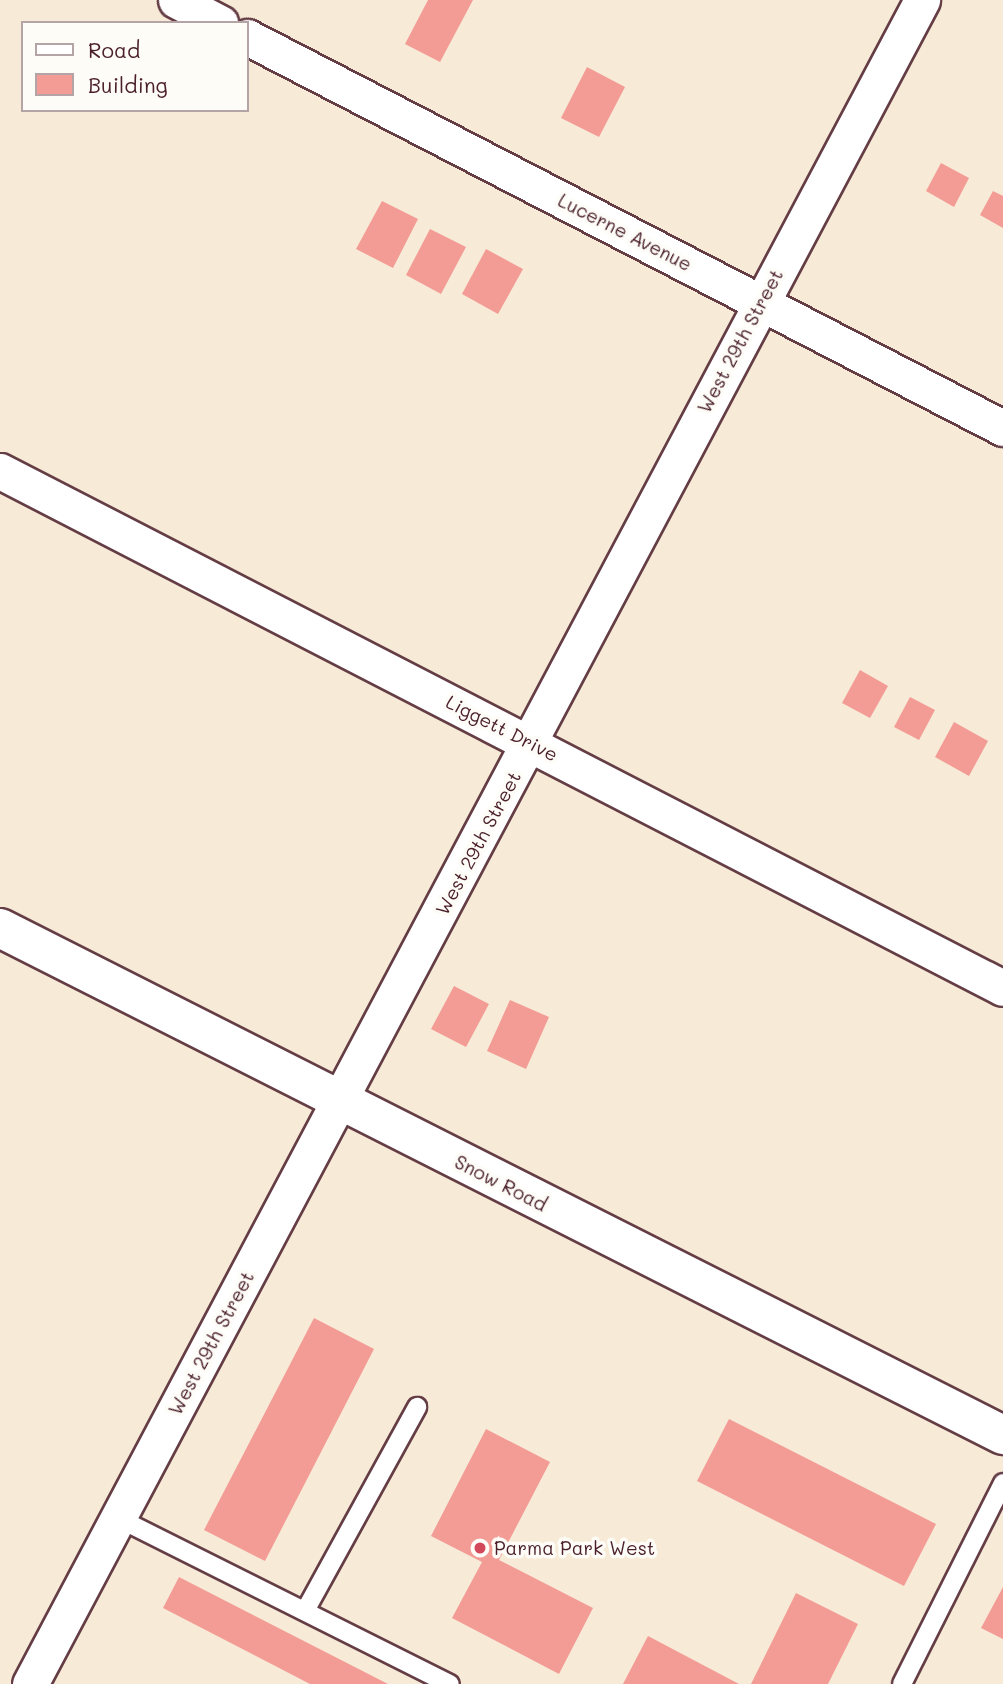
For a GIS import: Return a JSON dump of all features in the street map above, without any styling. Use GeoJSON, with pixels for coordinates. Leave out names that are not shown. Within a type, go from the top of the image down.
{"type":"FeatureCollection","features":[{"type":"Feature","properties":{"kind":"main road","name":"Snow Road"},"geometry":{"type":"LineString","coordinates":[[0,928],[1003,1435]]}},
{"type":"Feature","properties":{"kind":"street"},"geometry":{"type":"LineString","coordinates":[[176,0],[216,21]]}},
{"type":"Feature","properties":{"kind":"street","name":"West 29th Street"},"geometry":{"type":"LineString","coordinates":[[30,1684],[922,0]]}},
{"type":"Feature","properties":{"kind":"street","name":"Lucerne Avenue"},"geometry":{"type":"LineString","coordinates":[[248,38],[1003,428]]}},
{"type":"Feature","properties":{"kind":"street","name":"Liggett Drive"},"geometry":{"type":"LineString","coordinates":[[0,471],[531,742],[1003,988]]}},
{"type":"Feature","properties":{"kind":"lane"},"geometry":{"type":"LineString","coordinates":[[305,1611],[417,1407]]}},
{"type":"Feature","properties":{"kind":"lane"},"geometry":{"type":"LineString","coordinates":[[902,1684],[1003,1483]]}},
{"type":"Feature","properties":{"kind":"lane"},"geometry":{"type":"LineString","coordinates":[[118,1518],[450,1684]]}},
{"type":"Feature","properties":{"kind":"building"},"geometry":{"type":"Polygon","coordinates":[[[428,0],[473,0],[440,62],[405,44],[428,0]]]}},
{"type":"Feature","properties":{"kind":"building"},"geometry":{"type":"Polygon","coordinates":[[[587,67],[625,87],[599,137],[561,118],[587,67]]]}},
{"type":"Feature","properties":{"kind":"building"},"geometry":{"type":"Polygon","coordinates":[[[941,163],[969,178],[954,207],[926,191],[941,163]]]}},
{"type":"Feature","properties":{"kind":"building"},"geometry":{"type":"Polygon","coordinates":[[[993,191],[1003,196],[1003,228],[980,215],[993,191]]]}},
{"type":"Feature","properties":{"kind":"building"},"geometry":{"type":"Polygon","coordinates":[[[382,201],[418,219],[393,268],[356,249],[382,201]]]}},
{"type":"Feature","properties":{"kind":"building"},"geometry":{"type":"Polygon","coordinates":[[[430,229],[466,247],[441,294],[406,275],[430,229]]]}},
{"type":"Feature","properties":{"kind":"building"},"geometry":{"type":"Polygon","coordinates":[[[486,249],[523,269],[498,314],[462,294],[486,249]]]}},
{"type":"Feature","properties":{"kind":"building"},"geometry":{"type":"Polygon","coordinates":[[[860,670],[888,686],[870,718],[842,703],[860,670]]]}},
{"type":"Feature","properties":{"kind":"building"},"geometry":{"type":"Polygon","coordinates":[[[910,697],[935,710],[919,740],[894,727],[910,697]]]}},
{"type":"Feature","properties":{"kind":"building"},"geometry":{"type":"Polygon","coordinates":[[[954,722],[988,741],[969,776],[935,757],[954,722]]]}},
{"type":"Feature","properties":{"kind":"building"},"geometry":{"type":"Polygon","coordinates":[[[454,986],[489,1004],[466,1047],[431,1029],[454,986]]]}},
{"type":"Feature","properties":{"kind":"building"},"geometry":{"type":"Polygon","coordinates":[[[510,1000],[549,1017],[526,1069],[487,1051],[510,1000]]]}},
{"type":"Feature","properties":{"kind":"building"},"geometry":{"type":"Polygon","coordinates":[[[314,1318],[374,1349],[265,1561],[204,1530],[314,1318]]]}},
{"type":"Feature","properties":{"kind":"building"},"geometry":{"type":"Polygon","coordinates":[[[729,1419],[936,1524],[904,1586],[697,1481],[729,1419]]]}},
{"type":"Feature","properties":{"kind":"building","name":"Parma Park West"},"geometry":{"type":"Polygon","coordinates":[[[486,1429],[550,1462],[499,1560],[593,1608],[559,1674],[452,1618],[482,1562],[431,1536],[486,1429]]]}},
{"type":"Feature","properties":{"kind":"building"},"geometry":{"type":"Polygon","coordinates":[[[179,1577],[388,1684],[310,1684],[163,1608],[179,1577]]]}},
{"type":"Feature","properties":{"kind":"building"},"geometry":{"type":"Polygon","coordinates":[[[1003,1587],[1003,1639],[981,1628],[1003,1587]]]}},
{"type":"Feature","properties":{"kind":"building"},"geometry":{"type":"Polygon","coordinates":[[[796,1593],[858,1624],[828,1684],[751,1684],[796,1593]]]}},
{"type":"Feature","properties":{"kind":"building"},"geometry":{"type":"Polygon","coordinates":[[[648,1636],[739,1684],[623,1684],[648,1636]]]}},
{"type":"Feature","properties":{"kind":"place","name":"Parma Park West"},"geometry":{"type":"Point","coordinates":[480,1548]}}]}
